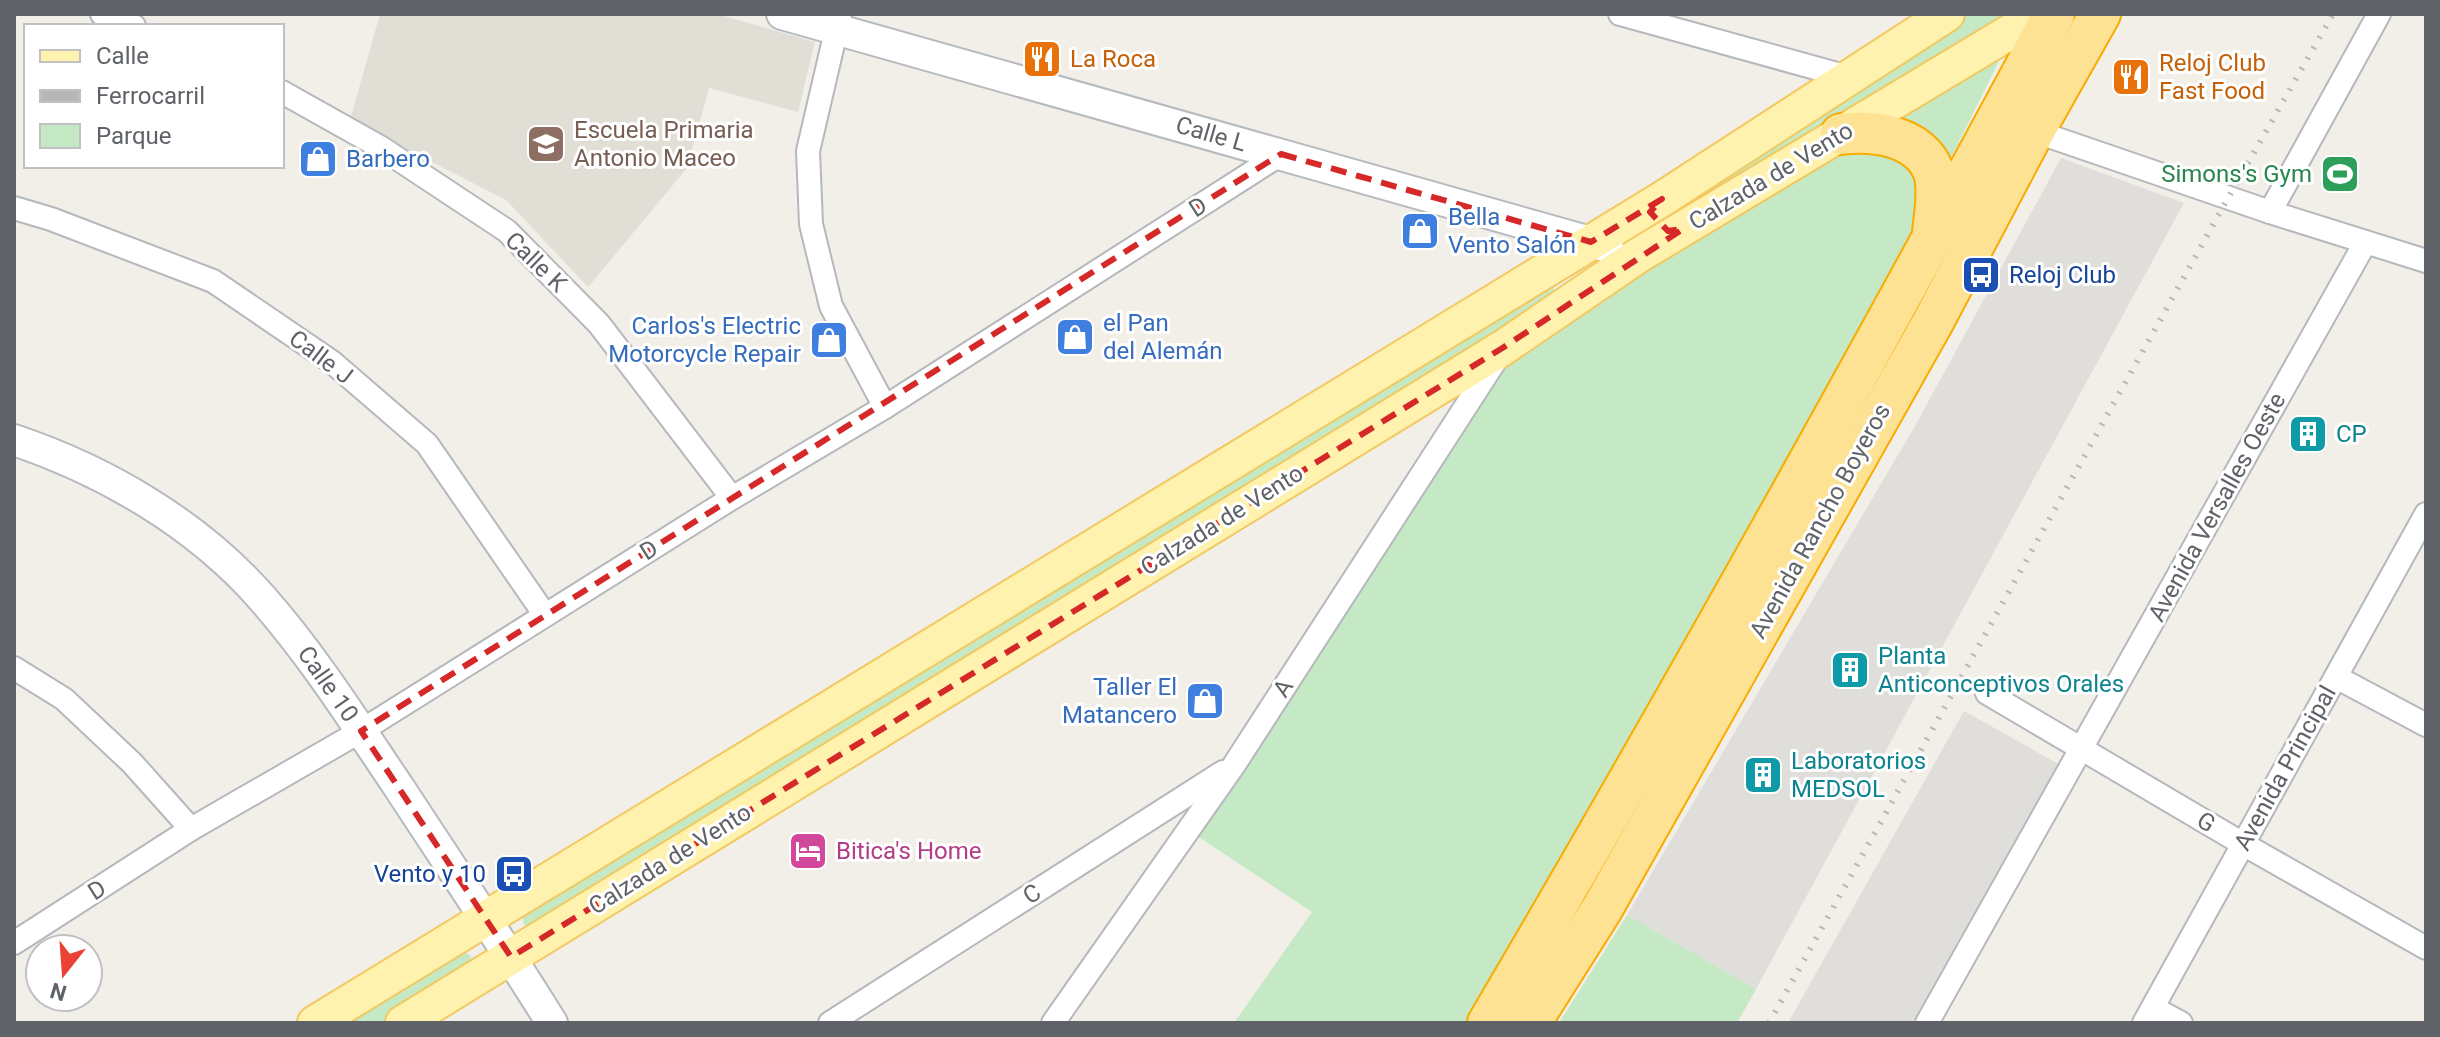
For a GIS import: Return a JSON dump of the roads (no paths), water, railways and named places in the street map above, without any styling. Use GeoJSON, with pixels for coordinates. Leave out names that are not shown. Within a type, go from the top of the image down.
{"type":"FeatureCollection","features":[{"type":"Feature","properties":{"kind":"highway","name":"Avenida Rancho Boyeros"},"geometry":{"type":"LineString","coordinates":[[1488,1023],[1746,578],[2054,14]]}},
{"type":"Feature","properties":{"kind":"highway","name":"Avenida Rancho Boyeros"},"geometry":{"type":"LineString","coordinates":[[1530,1023],[1602,909],[1933,322],[2100,14]]}},
{"type":"Feature","properties":{"kind":"highway"},"geometry":{"type":"LineString","coordinates":[[1973,162],[2003,138],[2034,131]]}},
{"type":"Feature","properties":{"kind":"highway"},"geometry":{"type":"LineString","coordinates":[[1841,134],[1884,135],[1909,144],[1924,157],[1934,172],[1935,182],[1932,240]]}},
{"type":"Feature","properties":{"kind":"main road","name":"Calzada de Vento"},"geometry":{"type":"LineString","coordinates":[[315,1023],[1662,199],[1947,14]]}},
{"type":"Feature","properties":{"kind":"main road","name":"Calzada de Vento"},"geometry":{"type":"LineString","coordinates":[[403,1023],[1504,347],[1639,255],[2040,14]]}},
{"type":"Feature","properties":{"kind":"main road"},"geometry":{"type":"LineString","coordinates":[[1662,199],[1654,209],[1657,221],[1667,230],[1683,229]]}},
{"type":"Feature","properties":{"kind":"main road"},"geometry":{"type":"LineString","coordinates":[[1562,260],[1581,272],[1583,280],[1575,298]]}},
{"type":"Feature","properties":{"kind":"street"},"geometry":{"type":"LineString","coordinates":[[102,14],[129,24]]}},
{"type":"Feature","properties":{"kind":"street","name":"Calle L"},"geometry":{"type":"LineString","coordinates":[[782,14],[838,22],[1281,154],[1639,255]]}},
{"type":"Feature","properties":{"kind":"street"},"geometry":{"type":"LineString","coordinates":[[1620,14],[1848,77]]}},
{"type":"Feature","properties":{"kind":"street"},"geometry":{"type":"LineString","coordinates":[[2270,212],[2379,14]]}},
{"type":"Feature","properties":{"kind":"street"},"geometry":{"type":"LineString","coordinates":[[838,22],[808,151],[811,224],[831,306],[885,407]]}},
{"type":"Feature","properties":{"kind":"street","name":"Calle K"},"geometry":{"type":"LineString","coordinates":[[284,93],[380,147],[507,231],[599,324],[732,498]]}},
{"type":"Feature","properties":{"kind":"street"},"geometry":{"type":"LineString","coordinates":[[2034,131],[2270,212],[2426,261]]}},
{"type":"Feature","properties":{"kind":"street","name":"D"},"geometry":{"type":"LineString","coordinates":[[14,943],[191,829],[361,731],[732,498],[885,407],[1281,154]]}},
{"type":"Feature","properties":{"kind":"street","name":"Calle J"},"geometry":{"type":"LineString","coordinates":[[14,208],[51,219],[213,281],[332,362],[427,444],[545,615]]}},
{"type":"Feature","properties":{"kind":"street","name":"Avenida Versalles Oeste"},"geometry":{"type":"LineString","coordinates":[[1927,1023],[2365,243]]}},
{"type":"Feature","properties":{"kind":"street","name":"A"},"geometry":{"type":"LineString","coordinates":[[1053,1023],[1234,765],[1504,347]]}},
{"type":"Feature","properties":{"kind":"street","name":"Calle 10"},"geometry":{"type":"LineString","coordinates":[[14,440],[106,478],[168,516],[226,562],[260,596],[342,701],[552,1023]]}},
{"type":"Feature","properties":{"kind":"street","name":"Avenida Principal"},"geometry":{"type":"LineString","coordinates":[[2148,1015],[2426,514]]}},
{"type":"Feature","properties":{"kind":"street"},"geometry":{"type":"LineString","coordinates":[[14,668],[64,699],[132,763],[191,829]]}},
{"type":"Feature","properties":{"kind":"street"},"geometry":{"type":"LineString","coordinates":[[2336,677],[2426,725]]}},
{"type":"Feature","properties":{"kind":"street","name":"G"},"geometry":{"type":"LineString","coordinates":[[1987,693],[2426,948]]}},
{"type":"Feature","properties":{"kind":"street","name":"C"},"geometry":{"type":"LineString","coordinates":[[830,1023],[1234,765]]}},
{"type":"Feature","properties":{"kind":"street"},"geometry":{"type":"LineString","coordinates":[[2148,1015],[2181,1023]]}},
{"type":"Feature","properties":{"kind":"railway"},"geometry":{"type":"LineString","coordinates":[[1769,1023],[2333,14]]}},
{"type":"Feature","properties":{"kind":"place","name":"La Roca"},"geometry":{"type":"Point","coordinates":[1042,59]}},
{"type":"Feature","properties":{"kind":"place","name":"Reloj Club Fast Food"},"geometry":{"type":"Point","coordinates":[2131,77]}},
{"type":"Feature","properties":{"kind":"place","name":"Escuela Primaria Antonio Maceo"},"geometry":{"type":"Point","coordinates":[546,144]}},
{"type":"Feature","properties":{"kind":"place","name":"Barbero"},"geometry":{"type":"Point","coordinates":[318,159]}},
{"type":"Feature","properties":{"kind":"place","name":"Simons's Gym"},"geometry":{"type":"Point","coordinates":[2340,174]}},
{"type":"Feature","properties":{"kind":"place","name":"Bella Vento Salón"},"geometry":{"type":"Point","coordinates":[1420,231]}},
{"type":"Feature","properties":{"kind":"place","name":"Reloj Club"},"geometry":{"type":"Point","coordinates":[1981,275]}},
{"type":"Feature","properties":{"kind":"place","name":"el Pan del Alemán"},"geometry":{"type":"Point","coordinates":[1075,337]}},
{"type":"Feature","properties":{"kind":"place","name":"Carlos's Electric Motorcycle Repair"},"geometry":{"type":"Point","coordinates":[829,340]}},
{"type":"Feature","properties":{"kind":"place","name":"CP"},"geometry":{"type":"Point","coordinates":[2308,434]}},
{"type":"Feature","properties":{"kind":"place","name":"Planta Anticonceptivos Orales"},"geometry":{"type":"Point","coordinates":[1850,670]}},
{"type":"Feature","properties":{"kind":"place","name":"Taller El Matancero"},"geometry":{"type":"Point","coordinates":[1205,701]}},
{"type":"Feature","properties":{"kind":"place","name":"Laboratorios MEDSOL"},"geometry":{"type":"Point","coordinates":[1763,775]}},
{"type":"Feature","properties":{"kind":"place","name":"Bitica's Home"},"geometry":{"type":"Point","coordinates":[808,851]}},
{"type":"Feature","properties":{"kind":"place","name":"Vento y 10"},"geometry":{"type":"Point","coordinates":[514,874]}}]}
